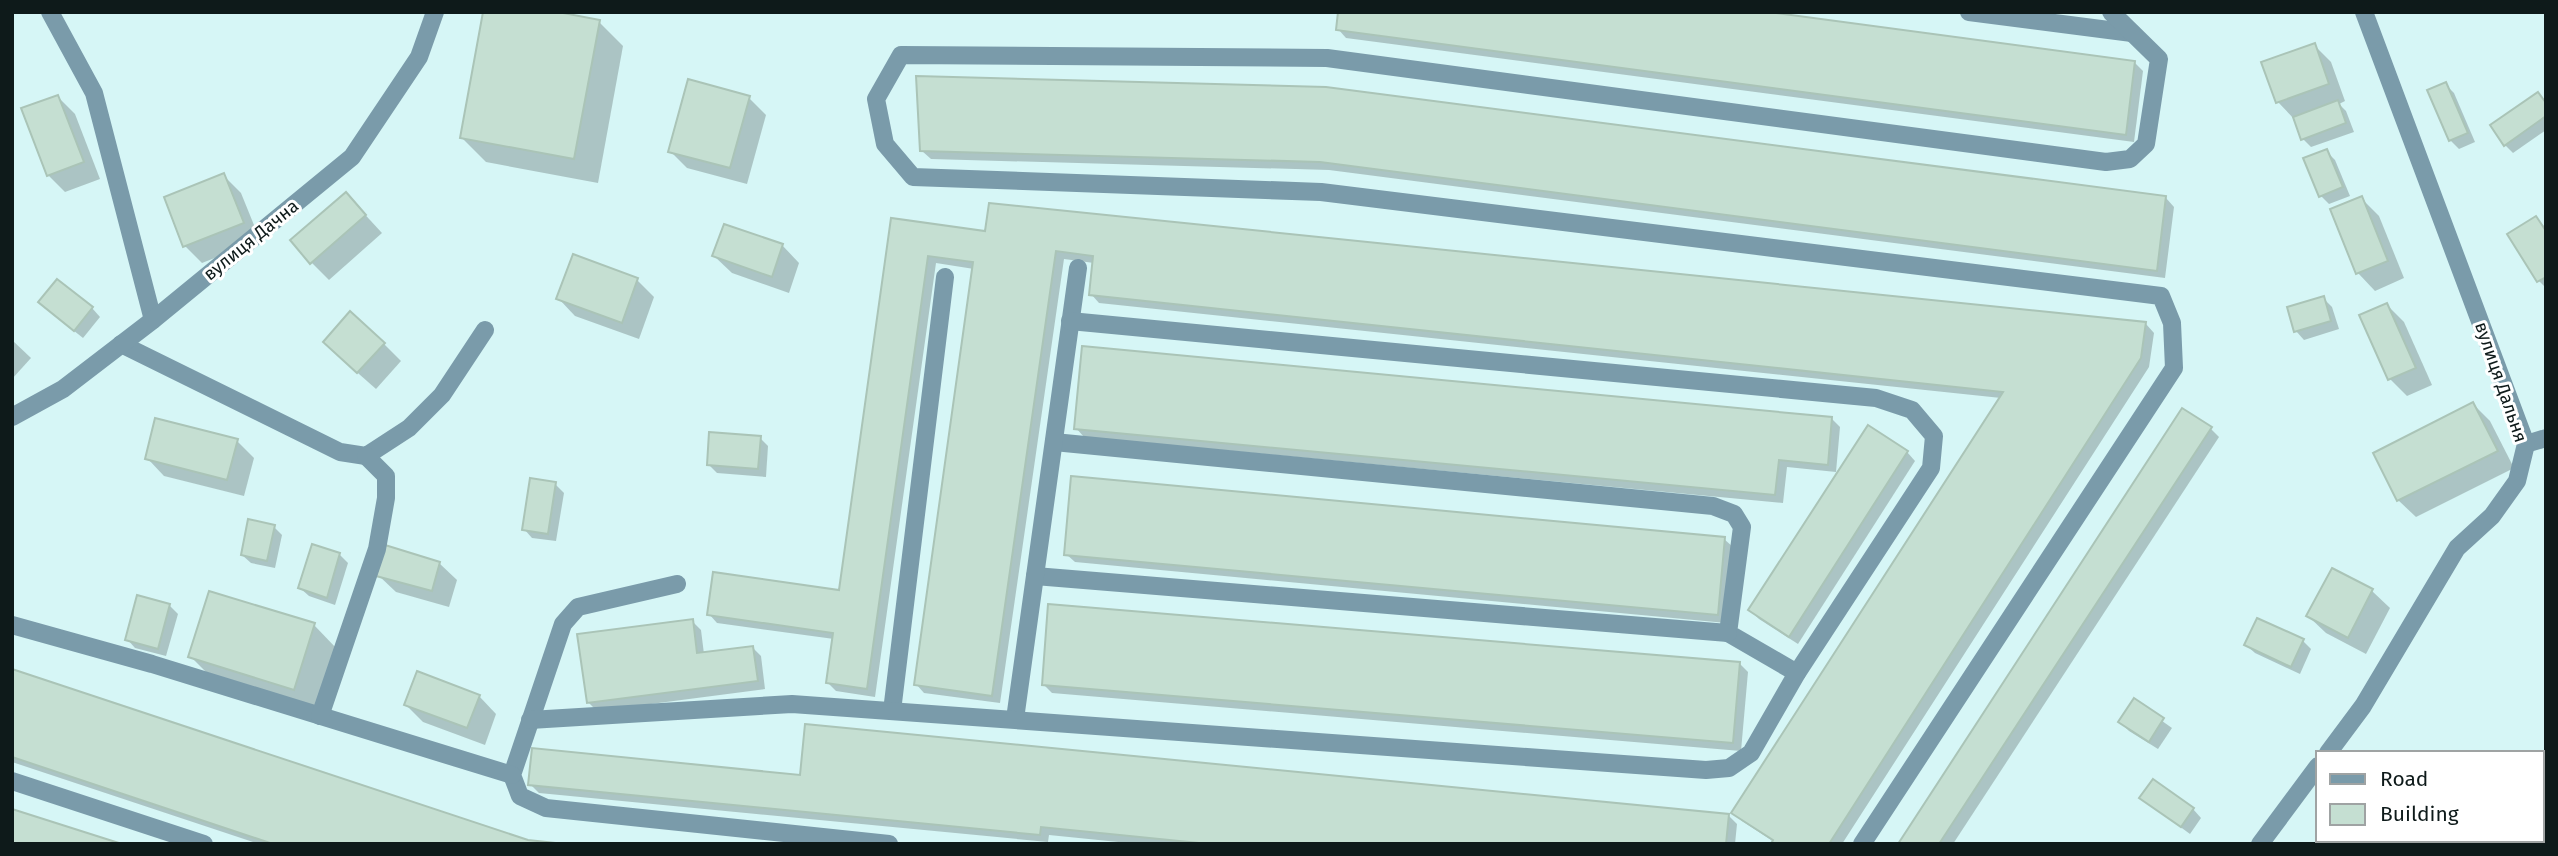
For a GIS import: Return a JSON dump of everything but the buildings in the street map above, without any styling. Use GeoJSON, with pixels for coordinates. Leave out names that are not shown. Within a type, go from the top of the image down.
{"type":"FeatureCollection","features":[{"type":"Feature","properties":{"kind":"street"},"geometry":{"type":"LineString","coordinates":[[50,12],[94,93],[153,320]]}},
{"type":"Feature","properties":{"kind":"street","name":"вулиця Дачна"},"geometry":{"type":"LineString","coordinates":[[12,417],[63,389],[153,320],[352,157],[419,57],[435,12]]}},
{"type":"Feature","properties":{"kind":"street"},"geometry":{"type":"LineString","coordinates":[[1969,12],[2132,33]]}},
{"type":"Feature","properties":{"kind":"street"},"geometry":{"type":"LineString","coordinates":[[1862,844],[2174,368],[2172,324],[2161,296],[1321,192],[913,177],[885,144],[876,99],[901,55],[1327,58],[2106,162],[2130,159],[2146,144],[2159,59],[2111,12]]}},
{"type":"Feature","properties":{"kind":"street","name":"вулиця Дальня"},"geometry":{"type":"LineString","coordinates":[[2329,751],[2363,705],[2457,548],[2492,516],[2517,481],[2526,444],[2364,12]]}},
{"type":"Feature","properties":{"kind":"street"},"geometry":{"type":"LineString","coordinates":[[1015,719],[1078,268]]}},
{"type":"Feature","properties":{"kind":"street"},"geometry":{"type":"LineString","coordinates":[[892,711],[945,277]]}},
{"type":"Feature","properties":{"kind":"street"},"geometry":{"type":"LineString","coordinates":[[530,720],[792,704],[1706,770],[1729,768],[1751,753],[1797,673],[1931,468],[1934,436],[1912,410],[1876,398],[1070,321]]}},
{"type":"Feature","properties":{"kind":"street"},"geometry":{"type":"LineString","coordinates":[[366,456],[409,428],[442,395],[485,330]]}},
{"type":"Feature","properties":{"kind":"street"},"geometry":{"type":"LineString","coordinates":[[121,344],[340,452],[366,456],[386,476],[386,498],[377,549],[320,716]]}},
{"type":"Feature","properties":{"kind":"street"},"geometry":{"type":"LineString","coordinates":[[2526,444],[2546,438]]}},
{"type":"Feature","properties":{"kind":"street"},"geometry":{"type":"LineString","coordinates":[[1054,442],[1713,506],[1734,514],[1742,527],[1728,633]]}},
{"type":"Feature","properties":{"kind":"street"},"geometry":{"type":"LineString","coordinates":[[1035,576],[1728,633],[1797,673]]}},
{"type":"Feature","properties":{"kind":"street"},"geometry":{"type":"LineString","coordinates":[[677,584],[579,607],[563,624],[512,775],[520,796],[546,808],[890,844]]}},
{"type":"Feature","properties":{"kind":"street"},"geometry":{"type":"LineString","coordinates":[[12,625],[152,664],[512,775]]}},
{"type":"Feature","properties":{"kind":"street"},"geometry":{"type":"LineString","coordinates":[[2260,844],[2316,769]]}},
{"type":"Feature","properties":{"kind":"street"},"geometry":{"type":"LineString","coordinates":[[12,781],[204,844]]}}]}
